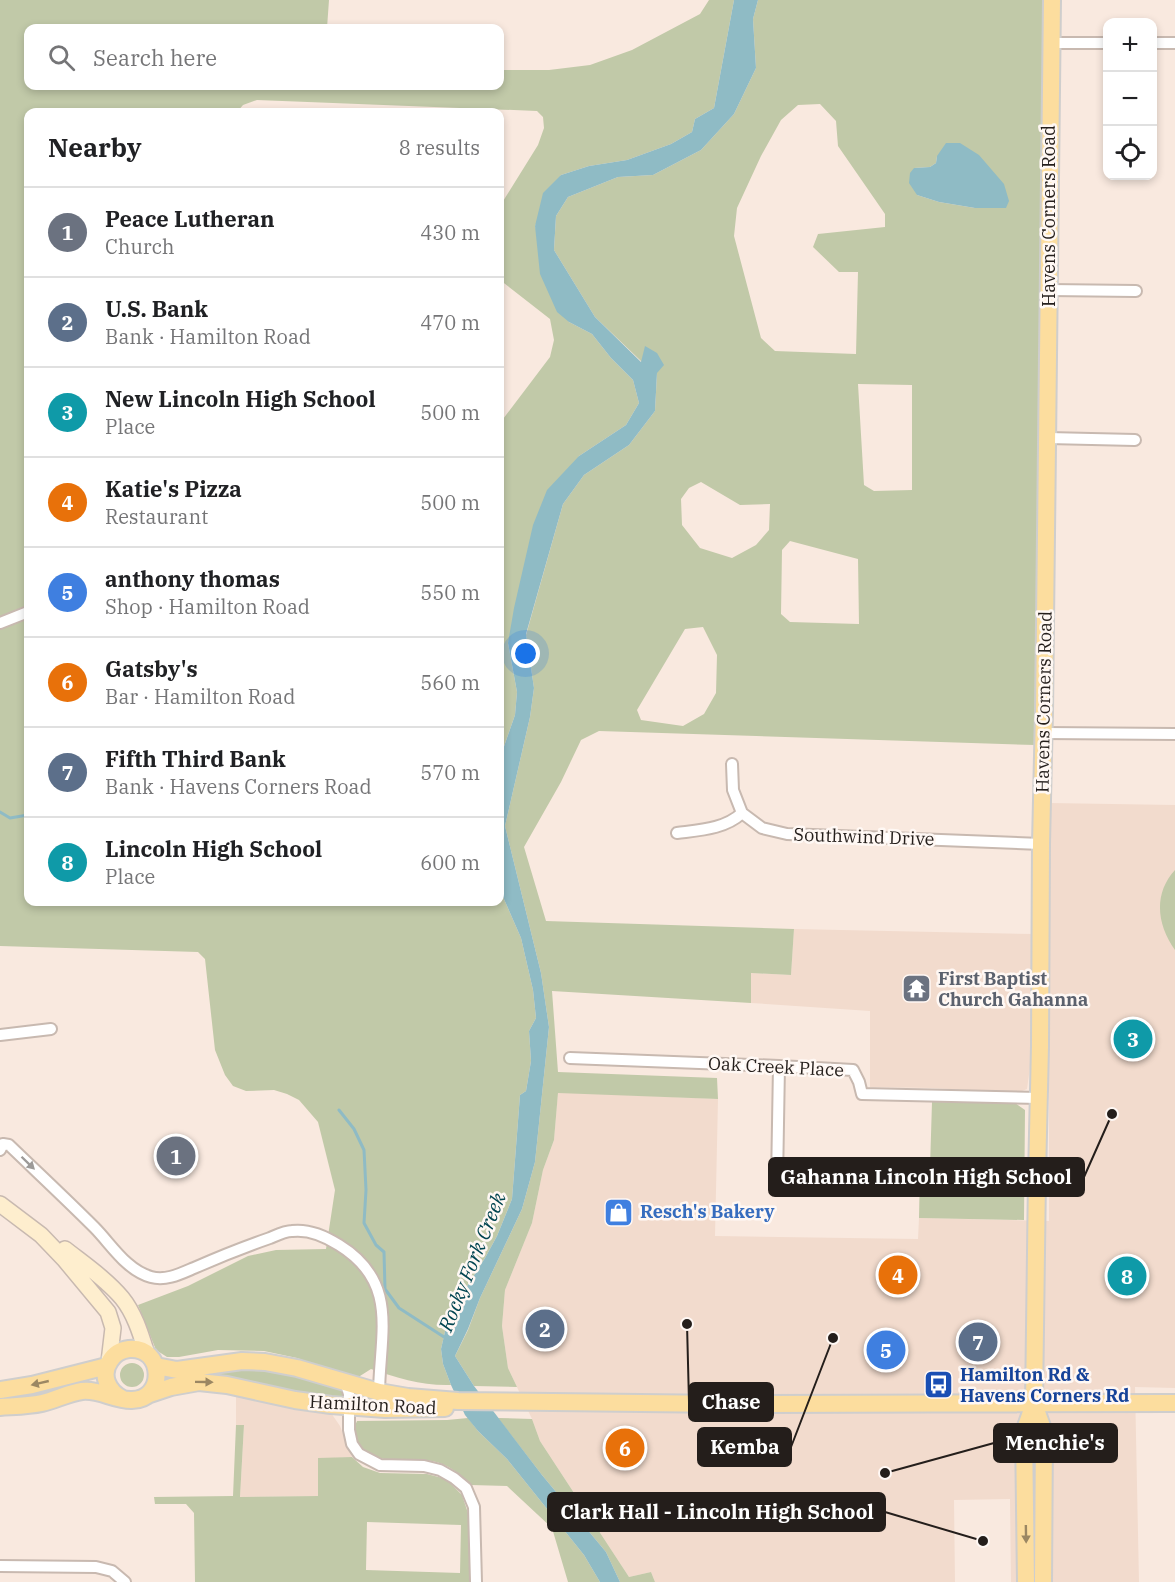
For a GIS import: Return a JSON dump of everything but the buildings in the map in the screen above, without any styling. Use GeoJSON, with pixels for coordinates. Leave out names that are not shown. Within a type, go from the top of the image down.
{"type":"FeatureCollection","features":[{"type":"Feature","properties":{"kind":"main road","name":"Havens Corners Road"},"geometry":{"type":"LineString","coordinates":[[1034,1404],[1041,1034],[1041,844],[1052,0]]}},
{"type":"Feature","properties":{"kind":"main road"},"geometry":{"type":"LineString","coordinates":[[0,1204],[41,1235],[72,1268],[91,1281],[115,1310],[120,1328],[106,1377],[105,1390]]}},
{"type":"Feature","properties":{"kind":"main road"},"geometry":{"type":"LineString","coordinates":[[0,1407],[24,1404],[78,1386],[94,1386],[123,1399],[134,1401],[147,1395],[157,1381],[140,1331],[123,1300],[103,1279],[76,1257],[58,1243],[41,1235]]}},
{"type":"Feature","properties":{"kind":"main road"},"geometry":{"type":"LineString","coordinates":[[0,1390],[32,1385],[111,1360],[125,1349],[142,1351],[151,1359]]}},
{"type":"Feature","properties":{"kind":"main road","name":"Hamilton Road"},"geometry":{"type":"LineString","coordinates":[[151,1359],[183,1362],[218,1356],[269,1357],[313,1367],[340,1380],[379,1392],[408,1396],[427,1403]]}},
{"type":"Feature","properties":{"kind":"main road","name":"Hamilton Road"},"geometry":{"type":"LineString","coordinates":[[147,1395],[187,1383],[211,1382],[296,1400],[385,1409],[458,1401],[531,1404],[602,1402],[1175,1403]]}},
{"type":"Feature","properties":{"kind":"main road"},"geometry":{"type":"LineString","coordinates":[[1026,1582],[1024,1432],[1034,1404]]}},
{"type":"Feature","properties":{"kind":"main road"},"geometry":{"type":"LineString","coordinates":[[1034,1404],[1044,1432],[1043,1582]]}},
{"type":"Feature","properties":{"kind":"street"},"geometry":{"type":"LineString","coordinates":[[1052,43],[1103,43]]}},
{"type":"Feature","properties":{"kind":"street"},"geometry":{"type":"LineString","coordinates":[[1157,43],[1175,44]]}},
{"type":"Feature","properties":{"kind":"street"},"geometry":{"type":"LineString","coordinates":[[1049,290],[1136,291]]}},
{"type":"Feature","properties":{"kind":"street"},"geometry":{"type":"LineString","coordinates":[[1048,438],[1135,440]]}},
{"type":"Feature","properties":{"kind":"street"},"geometry":{"type":"LineString","coordinates":[[0,623],[24,614]]}},
{"type":"Feature","properties":{"kind":"street"},"geometry":{"type":"LineString","coordinates":[[1044,733],[1175,735]]}},
{"type":"Feature","properties":{"kind":"street"},"geometry":{"type":"LineString","coordinates":[[677,832],[702,830],[733,821],[742,813],[733,790],[732,764]]}},
{"type":"Feature","properties":{"kind":"street","name":"Southwind Drive"},"geometry":{"type":"LineString","coordinates":[[742,813],[762,828],[787,834],[1041,844]]}},
{"type":"Feature","properties":{"kind":"street"},"geometry":{"type":"LineString","coordinates":[[0,1035],[51,1029]]}},
{"type":"Feature","properties":{"kind":"street","name":"Oak Creek Place"},"geometry":{"type":"LineString","coordinates":[[570,1058],[853,1070],[862,1094],[1038,1098]]}},
{"type":"Feature","properties":{"kind":"street"},"geometry":{"type":"LineString","coordinates":[[777,1181],[779,1066]]}},
{"type":"Feature","properties":{"kind":"street"},"geometry":{"type":"LineString","coordinates":[[2,1147],[9,1145],[95,1228],[127,1263],[139,1273],[153,1278],[168,1278],[290,1231],[308,1231],[353,1253],[368,1269],[377,1287],[382,1311],[383,1336],[379,1392]]}},
{"type":"Feature","properties":{"kind":"street"},"geometry":{"type":"LineString","coordinates":[[340,1380],[349,1394],[350,1437],[359,1454],[380,1465],[424,1466],[440,1470],[466,1488],[474,1507],[476,1582]]}},
{"type":"Feature","properties":{"kind":"street"},"geometry":{"type":"LineString","coordinates":[[0,1566],[96,1567],[112,1570],[125,1582]]}},
{"type":"Feature","properties":{"kind":"shaded area"},"geometry":{"type":"Polygon","coordinates":[[[1049,803],[1175,805],[1175,1388],[1135,1387],[1139,1582],[1011,1582],[1010,1499],[954,1500],[955,1582],[655,1582],[651,1572],[629,1577],[540,1441],[508,1368],[502,1326],[505,1290],[532,1223],[543,1170],[554,1140],[558,1092],[718,1099],[715,1236],[918,1239],[919,1218],[1049,1221],[1049,803]]]}},
{"type":"Feature","properties":{"kind":"shaded area"},"geometry":{"type":"Polygon","coordinates":[[[794,929],[1034,934],[1033,1046],[1027,1089],[1017,1093],[870,1087],[870,1011],[751,1003],[751,973],[791,975],[794,929]]]}},
{"type":"Feature","properties":{"kind":"shaded area"},"geometry":{"type":"Polygon","coordinates":[[[236,1392],[329,1410],[340,1426],[352,1457],[318,1459],[318,1496],[240,1497],[244,1426],[236,1425],[236,1392]]]}},
{"type":"Feature","properties":{"kind":"green space"},"geometry":{"type":"Polygon","coordinates":[[[0,0],[329,0],[327,24],[24,24],[24,90],[504,90],[504,70],[549,70],[590,65],[632,50],[700,14],[709,0],[734,0],[714,108],[695,119],[692,132],[671,144],[627,160],[589,166],[561,175],[535,226],[569,322],[592,334],[633,380],[639,403],[626,425],[579,456],[508,643],[517,692],[515,715],[504,747],[504,418],[550,357],[554,340],[550,319],[504,283],[504,200],[538,145],[544,128],[543,117],[537,111],[504,108],[257,100],[240,108],[24,108],[24,906],[504,906],[504,899],[521,938],[533,990],[536,1018],[529,1031],[531,1061],[526,1091],[520,1095],[512,1199],[497,1236],[446,1327],[441,1349],[443,1364],[451,1385],[420,1383],[371,1369],[352,1378],[297,1358],[264,1351],[218,1350],[167,1357],[156,1350],[138,1305],[188,1286],[248,1256],[276,1250],[326,1249],[335,1190],[318,1122],[299,1100],[274,1090],[246,1091],[233,1086],[225,1075],[215,1050],[205,959],[198,952],[0,946],[0,0]]]}},
{"type":"Feature","properties":{"kind":"green space"},"geometry":{"type":"Polygon","coordinates":[[[758,0],[1044,0],[1039,589],[1035,745],[599,731],[581,740],[561,782],[524,847],[546,921],[794,929],[791,975],[751,973],[751,1003],[552,991],[558,1072],[717,1078],[718,1099],[558,1093],[554,1140],[543,1170],[532,1223],[505,1290],[502,1326],[508,1368],[517,1387],[474,1386],[455,1356],[522,1209],[535,1162],[549,1027],[541,973],[505,826],[530,717],[534,688],[526,635],[563,504],[584,475],[629,445],[655,411],[657,373],[646,347],[642,362],[595,317],[554,250],[556,216],[568,197],[618,177],[653,175],[701,150],[734,114],[756,68],[753,19],[758,0]],[[820,104],[798,105],[781,120],[737,208],[734,236],[761,338],[775,351],[856,354],[858,272],[839,272],[813,247],[818,234],[885,227],[885,214],[838,146],[836,121],[820,104]],[[937,156],[936,163],[930,167],[914,168],[917,195],[939,202],[975,208],[937,156]],[[858,384],[864,485],[874,491],[912,490],[912,385],[858,384]],[[701,482],[689,488],[681,499],[682,525],[700,548],[732,558],[756,545],[769,530],[770,504],[740,505],[701,482]],[[790,541],[782,550],[781,614],[790,622],[859,624],[858,559],[790,541]],[[703,627],[685,629],[637,710],[641,720],[683,726],[704,714],[716,693],[717,655],[703,627]]]}},
{"type":"Feature","properties":{"kind":"green space"},"geometry":{"type":"Polygon","coordinates":[[[1175,870],[1175,950],[1164,930],[1160,910],[1163,889],[1175,870]]]}},
{"type":"Feature","properties":{"kind":"green space"},"geometry":{"type":"Polygon","coordinates":[[[932,1102],[1015,1103],[1025,1110],[1024,1220],[919,1218],[920,1168],[930,1168],[932,1102]]]}},
{"type":"Feature","properties":{"kind":"green space"},"geometry":{"type":"Polygon","coordinates":[[[250,1362],[334,1383],[342,1390],[342,1398],[275,1388],[212,1374],[195,1373],[166,1379],[165,1369],[250,1362]]]}},
{"type":"Feature","properties":{"kind":"green space"},"geometry":{"type":"Polygon","coordinates":[[[132,1363],[141,1366],[144,1375],[141,1384],[132,1387],[123,1384],[120,1375],[123,1366],[132,1363]]]}},
{"type":"Feature","properties":{"kind":"green space"},"geometry":{"type":"Polygon","coordinates":[[[468,1418],[507,1459],[584,1555],[600,1582],[568,1582],[552,1528],[507,1486],[471,1485],[458,1473],[438,1462],[378,1458],[361,1448],[355,1434],[357,1421],[468,1418]]]}},
{"type":"Feature","properties":{"kind":"green space"},"geometry":{"type":"Polygon","coordinates":[[[498,1418],[532,1419],[540,1441],[629,1577],[651,1572],[655,1582],[620,1582],[606,1552],[498,1418]]]}},
{"type":"Feature","properties":{"kind":"green space"},"geometry":{"type":"Polygon","coordinates":[[[236,1425],[244,1425],[240,1497],[318,1496],[318,1458],[352,1457],[363,1467],[380,1473],[427,1474],[446,1479],[462,1495],[469,1516],[470,1582],[195,1582],[194,1513],[186,1504],[155,1504],[154,1497],[233,1496],[236,1425]],[[367,1522],[366,1570],[460,1573],[461,1525],[367,1522]]]}},
{"type":"Feature","properties":{"kind":"water"},"geometry":{"type":"Polygon","coordinates":[[[734,0],[758,0],[753,19],[756,68],[734,114],[701,150],[653,175],[618,177],[568,197],[556,216],[554,250],[595,317],[641,362],[645,346],[657,353],[664,365],[657,373],[655,411],[629,445],[584,475],[563,504],[526,634],[534,688],[530,717],[505,826],[541,973],[549,1027],[535,1162],[522,1209],[455,1356],[474,1386],[542,1475],[606,1552],[620,1582],[600,1582],[584,1555],[507,1459],[465,1415],[443,1364],[441,1349],[446,1327],[497,1236],[512,1199],[520,1095],[526,1091],[531,1061],[529,1031],[536,1018],[533,990],[521,938],[504,899],[504,747],[515,715],[517,692],[508,643],[514,608],[533,525],[547,490],[579,456],[626,425],[639,403],[633,380],[592,334],[569,322],[557,312],[540,274],[535,226],[543,193],[561,175],[589,166],[627,160],[671,144],[692,132],[695,119],[714,108],[734,0]]]}},
{"type":"Feature","properties":{"kind":"water"},"geometry":{"type":"Polygon","coordinates":[[[946,143],[960,143],[979,155],[1004,184],[1009,201],[1006,208],[975,208],[939,202],[917,195],[909,183],[910,173],[914,168],[930,167],[936,163],[937,156],[946,143]]]}},
{"type":"Feature","properties":{"kind":"waterway"},"geometry":{"type":"LineString","coordinates":[[0,812],[10,818],[24,816]]}},
{"type":"Feature","properties":{"kind":"waterway","name":"Rocky Fork Creek"},"geometry":{"type":"LineString","coordinates":[[339,1110],[354,1129],[364,1150],[366,1190],[364,1223],[376,1245],[384,1252],[385,1289],[399,1308],[444,1337]]}},
{"type":"Feature","properties":{"kind":"place","name":"First Baptist Church Gahanna"},"geometry":{"type":"Point","coordinates":[917,989]}},
{"type":"Feature","properties":{"kind":"place","name":"New Lincoln High School"},"geometry":{"type":"Point","coordinates":[1133,1039]}},
{"type":"Feature","properties":{"kind":"place","name":"Gahanna Lincoln High School"},"geometry":{"type":"Point","coordinates":[1112,1114]}},
{"type":"Feature","properties":{"kind":"place","name":"Peace Lutheran"},"geometry":{"type":"Point","coordinates":[176,1156]}},
{"type":"Feature","properties":{"kind":"place","name":"Resch's Bakery"},"geometry":{"type":"Point","coordinates":[619,1212]}},
{"type":"Feature","properties":{"kind":"place","name":"Katie's Pizza"},"geometry":{"type":"Point","coordinates":[898,1275]}},
{"type":"Feature","properties":{"kind":"place","name":"Lincoln High School"},"geometry":{"type":"Point","coordinates":[1127,1276]}},
{"type":"Feature","properties":{"kind":"place","name":"Chase"},"geometry":{"type":"Point","coordinates":[687,1324]}},
{"type":"Feature","properties":{"kind":"place","name":"U.S. Bank"},"geometry":{"type":"Point","coordinates":[545,1329]}},
{"type":"Feature","properties":{"kind":"place","name":"Kemba"},"geometry":{"type":"Point","coordinates":[833,1338]}},
{"type":"Feature","properties":{"kind":"place","name":"Fifth Third Bank"},"geometry":{"type":"Point","coordinates":[978,1342]}},
{"type":"Feature","properties":{"kind":"place","name":"anthony thomas"},"geometry":{"type":"Point","coordinates":[886,1350]}},
{"type":"Feature","properties":{"kind":"place","name":"Hamilton Rd & Havens Corners Rd"},"geometry":{"type":"Point","coordinates":[939,1385]}},
{"type":"Feature","properties":{"kind":"place","name":"Gatsby's"},"geometry":{"type":"Point","coordinates":[625,1448]}},
{"type":"Feature","properties":{"kind":"place","name":"Menchie's"},"geometry":{"type":"Point","coordinates":[885,1473]}},
{"type":"Feature","properties":{"kind":"place","name":"Clark Hall - Lincoln High School"},"geometry":{"type":"Point","coordinates":[983,1541]}}]}
